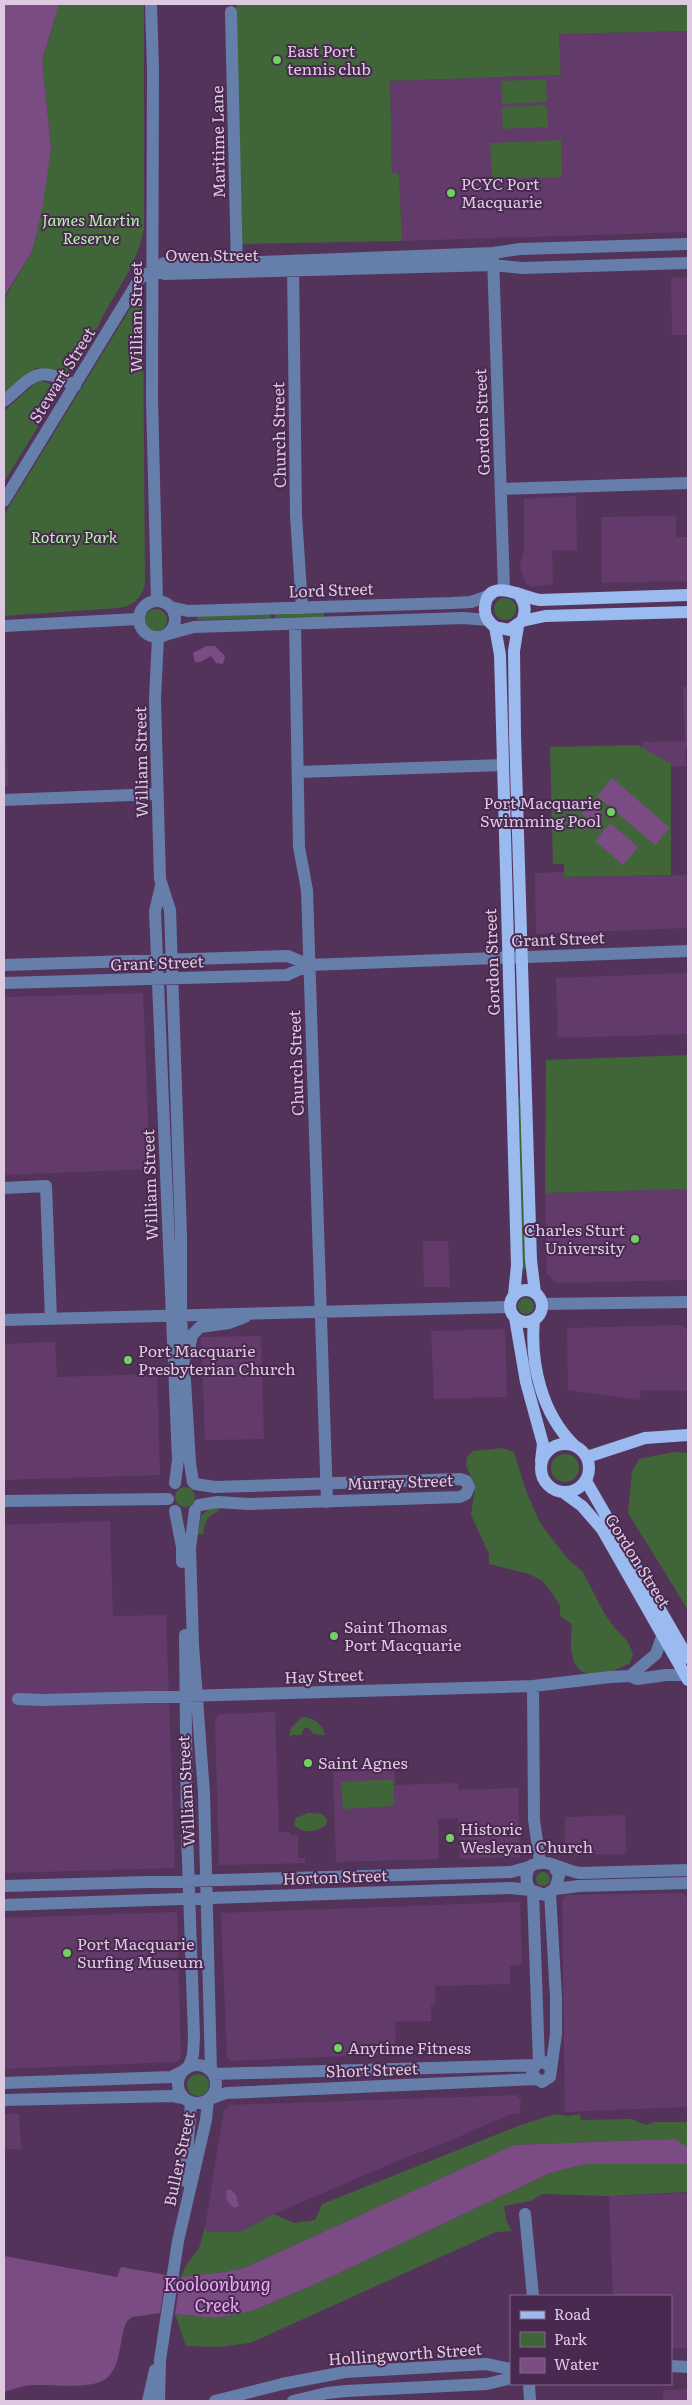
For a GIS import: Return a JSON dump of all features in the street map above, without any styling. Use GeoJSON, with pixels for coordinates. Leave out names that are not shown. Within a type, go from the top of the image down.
{"type":"FeatureCollection","features":[{"type":"Feature","properties":{"kind":"main road"},"geometry":{"type":"LineString","coordinates":[[688,595],[540,600],[504,589],[491,595],[485,610],[491,624],[504,630],[520,623],[555,615],[688,612]]}},
{"type":"Feature","properties":{"kind":"main road"},"geometry":{"type":"LineString","coordinates":[[517,593],[521,597],[525,609],[520,623]]}},
{"type":"Feature","properties":{"kind":"main road","name":"Gordon Street"},"geometry":{"type":"LineString","coordinates":[[520,623],[514,640],[514,663],[531,1260],[535,1293]]}},
{"type":"Feature","properties":{"kind":"main road","name":"Gordon Street"},"geometry":{"type":"LineString","coordinates":[[491,624],[500,654],[517,1265],[513,1307],[526,1382],[543,1444],[541,1464]]}},
{"type":"Feature","properties":{"kind":"main road"},"geometry":{"type":"LineString","coordinates":[[524,1290],[535,1293],[542,1304],[540,1314],[534,1320],[523,1322],[513,1307],[524,1290]]}},
{"type":"Feature","properties":{"kind":"main road"},"geometry":{"type":"LineString","coordinates":[[534,1320],[533,1339],[542,1395],[556,1425],[587,1457],[589,1465],[586,1481],[580,1488],[564,1493],[549,1487],[544,1481],[541,1464],[550,1449],[557,1445],[574,1445]]}},
{"type":"Feature","properties":{"kind":"main road"},"geometry":{"type":"LineString","coordinates":[[587,1457],[645,1438],[688,1435]]}},
{"type":"Feature","properties":{"kind":"main road","name":"Gordon Street"},"geometry":{"type":"LineString","coordinates":[[586,1481],[688,1658]]}},
{"type":"Feature","properties":{"kind":"main road","name":"Gordon Street"},"geometry":{"type":"LineString","coordinates":[[564,1493],[582,1506],[602,1529],[687,1678]]}},
{"type":"Feature","properties":{"kind":"street","name":"William Street"},"geometry":{"type":"LineString","coordinates":[[151,4],[153,70],[152,398],[157,601]]}},
{"type":"Feature","properties":{"kind":"street","name":"Maritime Lane"},"geometry":{"type":"LineString","coordinates":[[231,12],[237,268]]}},
{"type":"Feature","properties":{"kind":"street","name":"Owen Street"},"geometry":{"type":"LineString","coordinates":[[152,270],[165,274],[237,268],[493,259],[520,249],[688,244]]}},
{"type":"Feature","properties":{"kind":"street"},"geometry":{"type":"LineString","coordinates":[[577,248],[578,266]]}},
{"type":"Feature","properties":{"kind":"street","name":"Owen Street"},"geometry":{"type":"LineString","coordinates":[[493,259],[522,268],[688,263]]}},
{"type":"Feature","properties":{"kind":"street","name":"Gordon Street"},"geometry":{"type":"LineString","coordinates":[[493,259],[504,589]]}},
{"type":"Feature","properties":{"kind":"street","name":"Church Street"},"geometry":{"type":"LineString","coordinates":[[293,266],[296,515],[302,608]]}},
{"type":"Feature","properties":{"kind":"street","name":"Stewart Street"},"geometry":{"type":"LineString","coordinates":[[4,501],[140,278],[152,270]]}},
{"type":"Feature","properties":{"kind":"street"},"geometry":{"type":"LineString","coordinates":[[4,401],[24,381],[40,373],[58,376],[75,386]]}},
{"type":"Feature","properties":{"kind":"street"},"geometry":{"type":"LineString","coordinates":[[501,490],[688,483]]}},
{"type":"Feature","properties":{"kind":"street","name":"Lord Street"},"geometry":{"type":"LineString","coordinates":[[157,601],[170,607],[188,611],[462,603],[491,595]]}},
{"type":"Feature","properties":{"kind":"street"},"geometry":{"type":"LineString","coordinates":[[157,601],[151,602],[142,608],[138,619],[139,625],[146,634],[163,636],[174,624],[174,612],[170,607]]}},
{"type":"Feature","properties":{"kind":"street","name":"Lord Street"},"geometry":{"type":"LineString","coordinates":[[163,636],[194,627],[463,618],[491,624]]}},
{"type":"Feature","properties":{"kind":"street"},"geometry":{"type":"LineString","coordinates":[[4,626],[138,619]]}},
{"type":"Feature","properties":{"kind":"street","name":"Church Street"},"geometry":{"type":"LineString","coordinates":[[295,624],[299,847],[306,890],[327,1502]]}},
{"type":"Feature","properties":{"kind":"street","name":"William Street"},"geometry":{"type":"LineString","coordinates":[[163,636],[155,699],[161,886],[155,911],[176,1316],[178,1460],[175,1483],[169,1490],[168,1499],[175,1511],[182,1547],[191,1695],[205,1831],[212,2072]]}},
{"type":"Feature","properties":{"kind":"street"},"geometry":{"type":"LineString","coordinates":[[298,772],[503,765]]}},
{"type":"Feature","properties":{"kind":"street"},"geometry":{"type":"LineString","coordinates":[[4,800],[157,794]]}},
{"type":"Feature","properties":{"kind":"street","name":"William Street"},"geometry":{"type":"LineString","coordinates":[[161,886],[170,910],[173,979],[181,1236],[176,1316],[185,1368],[190,1463],[194,1483],[201,1496],[190,1548],[193,1645],[187,1832],[194,2055],[185,2069]]}},
{"type":"Feature","properties":{"kind":"street","name":"Grant Street"},"geometry":{"type":"LineString","coordinates":[[4,983],[287,975],[309,965],[688,951]]}},
{"type":"Feature","properties":{"kind":"street","name":"Grant Street"},"geometry":{"type":"LineString","coordinates":[[4,965],[288,956],[309,965]]}},
{"type":"Feature","properties":{"kind":"street"},"geometry":{"type":"LineString","coordinates":[[4,1188],[46,1186],[51,1319]]}},
{"type":"Feature","properties":{"kind":"street"},"geometry":{"type":"LineString","coordinates":[[542,1304],[688,1302]]}},
{"type":"Feature","properties":{"kind":"street"},"geometry":{"type":"LineString","coordinates":[[4,1320],[513,1307]]}},
{"type":"Feature","properties":{"kind":"street"},"geometry":{"type":"LineString","coordinates":[[185,1368],[192,1336],[200,1327],[229,1323],[256,1313]]}},
{"type":"Feature","properties":{"kind":"street","name":"Murray Street"},"geometry":{"type":"LineString","coordinates":[[194,1483],[215,1488],[460,1478],[466,1481],[469,1487],[466,1494],[460,1497],[248,1504],[218,1502],[197,1508]]}},
{"type":"Feature","properties":{"kind":"street"},"geometry":{"type":"LineString","coordinates":[[175,1483],[185,1480],[194,1483]]}},
{"type":"Feature","properties":{"kind":"street"},"geometry":{"type":"LineString","coordinates":[[4,1501],[168,1499]]}},
{"type":"Feature","properties":{"kind":"street"},"geometry":{"type":"LineString","coordinates":[[175,1511],[185,1514],[197,1508]]}},
{"type":"Feature","properties":{"kind":"street"},"geometry":{"type":"LineString","coordinates":[[630,1676],[656,1654],[663,1634]]}},
{"type":"Feature","properties":{"kind":"street","name":"Hay Street"},"geometry":{"type":"LineString","coordinates":[[18,1699],[42,1700],[532,1686],[630,1676],[637,1678],[687,1678]]}},
{"type":"Feature","properties":{"kind":"street"},"geometry":{"type":"LineString","coordinates":[[532,1686],[535,1864],[526,1880],[532,1891],[537,2064],[532,2074],[542,2082],[548,2080],[552,2074],[551,2068],[556,2034],[552,1891],[559,1876],[554,1866]]}},
{"type":"Feature","properties":{"kind":"street"},"geometry":{"type":"LineString","coordinates":[[187,1832],[189,1838],[197,1840],[205,1831]]}},
{"type":"Feature","properties":{"kind":"street"},"geometry":{"type":"LineString","coordinates":[[535,1864],[554,1866],[566,1871],[580,1873],[688,1870]]}},
{"type":"Feature","properties":{"kind":"street","name":"Horton Street"},"geometry":{"type":"LineString","coordinates":[[4,1886],[511,1872],[535,1864]]}},
{"type":"Feature","properties":{"kind":"street"},"geometry":{"type":"LineString","coordinates":[[252,1878],[245,1888],[252,1896]]}},
{"type":"Feature","properties":{"kind":"street"},"geometry":{"type":"LineString","coordinates":[[140,1900],[146,1897],[148,1891],[141,1882]]}},
{"type":"Feature","properties":{"kind":"street"},"geometry":{"type":"LineString","coordinates":[[532,1891],[545,1895],[552,1891],[579,1886],[688,1883]]}},
{"type":"Feature","properties":{"kind":"street","name":"Horton Street"},"geometry":{"type":"LineString","coordinates":[[4,1904],[500,1888],[532,1891]]}},
{"type":"Feature","properties":{"kind":"street"},"geometry":{"type":"LineString","coordinates":[[537,2064],[547,2063],[551,2068]]}},
{"type":"Feature","properties":{"kind":"street","name":"Short Street"},"geometry":{"type":"LineString","coordinates":[[212,2072],[275,2074],[537,2064]]}},
{"type":"Feature","properties":{"kind":"street"},"geometry":{"type":"LineString","coordinates":[[4,2083],[171,2077],[185,2069],[205,2066],[212,2072],[216,2088],[209,2100],[187,2101],[172,2096],[4,2100]]}},
{"type":"Feature","properties":{"kind":"street"},"geometry":{"type":"LineString","coordinates":[[185,2069],[177,2085],[187,2101]]}},
{"type":"Feature","properties":{"kind":"street"},"geometry":{"type":"LineString","coordinates":[[275,2074],[276,2090]]}},
{"type":"Feature","properties":{"kind":"street","name":"Short Street"},"geometry":{"type":"LineString","coordinates":[[209,2100],[226,2093],[536,2079]]}},
{"type":"Feature","properties":{"kind":"street","name":"Buller Street"},"geometry":{"type":"LineString","coordinates":[[159,2401],[160,2360],[174,2270],[209,2100]]}},
{"type":"Feature","properties":{"kind":"street","name":"Buller Street"},"geometry":{"type":"LineString","coordinates":[[182,2224],[187,2101]]}},
{"type":"Feature","properties":{"kind":"street"},"geometry":{"type":"LineString","coordinates":[[525,2214],[533,2295]]}},
{"type":"Feature","properties":{"kind":"street","name":"Buller Street"},"geometry":{"type":"LineString","coordinates":[[148,2401],[156,2368],[160,2360]]}},
{"type":"Feature","properties":{"kind":"street","name":"Hollingworth Street"},"geometry":{"type":"LineString","coordinates":[[215,2401],[345,2372],[486,2364],[510,2369]]}},
{"type":"Feature","properties":{"kind":"street"},"geometry":{"type":"LineString","coordinates":[[672,2366],[687,2365]]}},
{"type":"Feature","properties":{"kind":"street"},"geometry":{"type":"LineString","coordinates":[[345,2372],[346,2396]]}},
{"type":"Feature","properties":{"kind":"street"},"geometry":{"type":"LineString","coordinates":[[326,2375],[327,2397]]}},
{"type":"Feature","properties":{"kind":"street","name":"Hollingworth Street"},"geometry":{"type":"LineString","coordinates":[[293,2401],[487,2384],[510,2378]]}},
{"type":"Feature","properties":{"kind":"street"},"geometry":{"type":"LineString","coordinates":[[529,2385],[530,2401]]}},
{"type":"Feature","properties":{"kind":"shaded area"},"geometry":{"type":"Polygon","coordinates":[[[688,31],[688,232],[402,241],[399,173],[392,173],[390,81],[561,75],[559,34],[688,31]]]}},
{"type":"Feature","properties":{"kind":"shaded area"},"geometry":{"type":"Polygon","coordinates":[[[688,277],[688,335],[672,335],[671,278],[688,277]]]}},
{"type":"Feature","properties":{"kind":"shaded area"},"geometry":{"type":"Polygon","coordinates":[[[576,496],[577,550],[552,551],[553,584],[532,587],[526,584],[520,566],[524,550],[524,499],[576,496]]]}},
{"type":"Feature","properties":{"kind":"shaded area"},"geometry":{"type":"Polygon","coordinates":[[[676,516],[676,537],[688,537],[688,581],[602,583],[601,517],[676,516]]]}},
{"type":"Feature","properties":{"kind":"shaded area"},"geometry":{"type":"Polygon","coordinates":[[[4,649],[8,786],[4,786],[4,649]]]}},
{"type":"Feature","properties":{"kind":"shaded area"},"geometry":{"type":"Polygon","coordinates":[[[683,687],[688,687],[688,747],[685,748],[686,766],[643,767],[642,742],[685,741],[683,687]]]}},
{"type":"Feature","properties":{"kind":"shaded area"},"geometry":{"type":"Polygon","coordinates":[[[564,872],[564,877],[688,875],[688,928],[536,934],[535,873],[564,872]]]}},
{"type":"Feature","properties":{"kind":"shaded area"},"geometry":{"type":"Polygon","coordinates":[[[688,973],[688,1034],[558,1038],[556,978],[688,973]]]}},
{"type":"Feature","properties":{"kind":"shaded area"},"geometry":{"type":"Polygon","coordinates":[[[143,993],[150,1169],[4,1175],[4,997],[143,993]]]}},
{"type":"Feature","properties":{"kind":"shaded area"},"geometry":{"type":"Polygon","coordinates":[[[688,1189],[688,1280],[557,1283],[547,1274],[545,1193],[688,1189]]]}},
{"type":"Feature","properties":{"kind":"shaded area"},"geometry":{"type":"Polygon","coordinates":[[[423,1241],[448,1241],[450,1287],[424,1287],[423,1241]]]}},
{"type":"Feature","properties":{"kind":"shaded area"},"geometry":{"type":"Polygon","coordinates":[[[681,1325],[688,1330],[688,1391],[641,1390],[639,1400],[568,1390],[567,1328],[681,1325]]]}},
{"type":"Feature","properties":{"kind":"shaded area"},"geometry":{"type":"Polygon","coordinates":[[[505,1329],[507,1397],[434,1399],[431,1331],[505,1329]]]}},
{"type":"Feature","properties":{"kind":"shaded area"},"geometry":{"type":"Polygon","coordinates":[[[261,1336],[264,1439],[205,1440],[201,1337],[261,1336]]]}},
{"type":"Feature","properties":{"kind":"shaded area"},"geometry":{"type":"Polygon","coordinates":[[[55,1342],[57,1377],[157,1374],[160,1475],[4,1480],[4,1344],[55,1342]]]}},
{"type":"Feature","properties":{"kind":"shaded area"},"geometry":{"type":"Polygon","coordinates":[[[110,1521],[113,1616],[166,1615],[175,1868],[4,1873],[4,1525],[110,1521]]]}},
{"type":"Feature","properties":{"kind":"shaded area"},"geometry":{"type":"Polygon","coordinates":[[[275,1712],[279,1832],[290,1832],[290,1835],[298,1835],[298,1858],[305,1858],[305,1863],[219,1865],[215,1719],[219,1714],[275,1712]]]}},
{"type":"Feature","properties":{"kind":"shaded area"},"geometry":{"type":"Polygon","coordinates":[[[394,1769],[395,1785],[458,1783],[458,1790],[518,1788],[520,1857],[460,1859],[458,1818],[438,1819],[439,1859],[336,1862],[333,1772],[394,1769]]]}},
{"type":"Feature","properties":{"kind":"shaded area"},"geometry":{"type":"Polygon","coordinates":[[[625,1815],[626,1854],[565,1855],[565,1817],[625,1815]]]}},
{"type":"Feature","properties":{"kind":"shaded area"},"geometry":{"type":"Polygon","coordinates":[[[683,1893],[688,1899],[688,2107],[565,2112],[562,1899],[566,1895],[683,1893]]]}},
{"type":"Feature","properties":{"kind":"shaded area"},"geometry":{"type":"Polygon","coordinates":[[[520,1902],[522,1961],[518,1966],[510,1966],[510,1984],[435,1986],[435,2004],[431,2004],[431,2021],[395,2022],[396,2054],[231,2061],[227,2057],[221,1913],[520,1902]]]}},
{"type":"Feature","properties":{"kind":"shaded area"},"geometry":{"type":"Polygon","coordinates":[[[177,1912],[181,2058],[176,2062],[4,2069],[4,1918],[177,1912]]]}},
{"type":"Feature","properties":{"kind":"shaded area"},"geometry":{"type":"Polygon","coordinates":[[[516,2095],[521,2100],[519,2114],[511,2114],[442,2144],[404,2158],[274,2214],[240,2232],[208,2232],[205,2227],[224,2110],[230,2105],[516,2095]]]}},
{"type":"Feature","properties":{"kind":"shaded area"},"geometry":{"type":"Polygon","coordinates":[[[4,2114],[19,2114],[21,2149],[4,2149],[4,2114]]]}},
{"type":"Feature","properties":{"kind":"shaded area"},"geometry":{"type":"Polygon","coordinates":[[[688,2193],[688,2347],[672,2349],[672,2295],[613,2295],[609,2196],[688,2193]]]}},
{"type":"Feature","properties":{"kind":"shaded area"},"geometry":{"type":"Polygon","coordinates":[[[688,2389],[688,2401],[663,2401],[663,2390],[688,2389]]]}},
{"type":"Feature","properties":{"kind":"green space","name":"James Martin Reserve"},"geometry":{"type":"Polygon","coordinates":[[[59,4],[144,4],[144,229],[132,265],[80,361],[67,375],[36,368],[4,396],[4,299],[32,251],[51,147],[42,61],[59,4]]]}},
{"type":"Feature","properties":{"kind":"green space"},"geometry":{"type":"Polygon","coordinates":[[[236,4],[688,4],[688,31],[559,34],[561,75],[390,81],[392,173],[399,173],[402,241],[242,244],[236,4]]]}},
{"type":"Feature","properties":{"kind":"green space"},"geometry":{"type":"Polygon","coordinates":[[[546,79],[547,102],[502,104],[501,81],[546,79]]]}},
{"type":"Feature","properties":{"kind":"green space"},"geometry":{"type":"Polygon","coordinates":[[[547,105],[548,127],[503,129],[502,107],[547,105]]]}},
{"type":"Feature","properties":{"kind":"green space"},"geometry":{"type":"Polygon","coordinates":[[[561,140],[562,177],[492,179],[490,143],[561,140]]]}},
{"type":"Feature","properties":{"kind":"green space","name":"Rotary Park"},"geometry":{"type":"Polygon","coordinates":[[[134,302],[143,308],[145,585],[143,590],[136,601],[124,607],[4,616],[4,515],[134,302]]]}},
{"type":"Feature","properties":{"kind":"green space"},"geometry":{"type":"Polygon","coordinates":[[[39,380],[58,387],[58,394],[4,482],[4,411],[39,380]]]}},
{"type":"Feature","properties":{"kind":"green space"},"geometry":{"type":"Polygon","coordinates":[[[501,598],[509,598],[516,605],[516,613],[509,620],[501,620],[494,613],[494,605],[501,598]]]}},
{"type":"Feature","properties":{"kind":"green space"},"geometry":{"type":"Polygon","coordinates":[[[156,609],[164,612],[167,620],[164,628],[156,631],[148,628],[145,620],[148,612],[156,609]]]}},
{"type":"Feature","properties":{"kind":"green space"},"geometry":{"type":"Polygon","coordinates":[[[324,612],[324,617],[275,618],[275,613],[324,612]]]}},
{"type":"Feature","properties":{"kind":"green space"},"geometry":{"type":"Polygon","coordinates":[[[270,613],[271,618],[197,620],[197,616],[270,613]]]}},
{"type":"Feature","properties":{"kind":"green space","name":"Port Macquarie Swimming Pool"},"geometry":{"type":"Polygon","coordinates":[[[638,745],[671,764],[671,875],[564,877],[564,864],[553,864],[550,747],[638,745]]]}},
{"type":"Feature","properties":{"kind":"green space"},"geometry":{"type":"Polygon","coordinates":[[[688,1055],[688,1189],[545,1193],[546,1060],[688,1055]]]}},
{"type":"Feature","properties":{"kind":"green space"},"geometry":{"type":"Polygon","coordinates":[[[517,1097],[521,1097],[526,1269],[523,1269],[517,1097]]]}},
{"type":"Feature","properties":{"kind":"green space"},"geometry":{"type":"Polygon","coordinates":[[[523,1298],[529,1298],[534,1303],[532,1312],[523,1314],[518,1309],[518,1303],[523,1298]]]}},
{"type":"Feature","properties":{"kind":"green space"},"geometry":{"type":"Polygon","coordinates":[[[503,1448],[514,1452],[526,1491],[540,1523],[567,1558],[583,1572],[604,1613],[628,1642],[633,1654],[630,1663],[601,1674],[590,1674],[582,1671],[576,1665],[572,1655],[572,1624],[560,1616],[560,1605],[543,1581],[529,1574],[489,1564],[489,1554],[471,1515],[475,1487],[466,1465],[467,1457],[473,1451],[503,1448]]]}},
{"type":"Feature","properties":{"kind":"green space"},"geometry":{"type":"Polygon","coordinates":[[[674,1452],[688,1453],[688,1610],[628,1513],[632,1472],[639,1459],[674,1452]]]}},
{"type":"Feature","properties":{"kind":"green space"},"geometry":{"type":"Polygon","coordinates":[[[565,1454],[575,1458],[579,1468],[575,1478],[565,1482],[555,1478],[551,1468],[555,1458],[565,1454]]]}},
{"type":"Feature","properties":{"kind":"green space"},"geometry":{"type":"Polygon","coordinates":[[[181,1487],[189,1487],[195,1493],[195,1501],[189,1507],[181,1507],[175,1501],[175,1493],[181,1487]]]}},
{"type":"Feature","properties":{"kind":"green space"},"geometry":{"type":"Polygon","coordinates":[[[219,1508],[219,1511],[211,1515],[207,1520],[203,1534],[198,1535],[201,1516],[209,1509],[219,1508]]]}},
{"type":"Feature","properties":{"kind":"green space"},"geometry":{"type":"Polygon","coordinates":[[[302,1717],[310,1718],[317,1722],[325,1735],[313,1734],[309,1728],[304,1728],[301,1735],[291,1735],[289,1738],[291,1728],[302,1717]]]}},
{"type":"Feature","properties":{"kind":"green space"},"geometry":{"type":"Polygon","coordinates":[[[393,1779],[394,1804],[392,1806],[343,1809],[341,1782],[393,1779]]]}},
{"type":"Feature","properties":{"kind":"green space"},"geometry":{"type":"Polygon","coordinates":[[[308,1813],[322,1814],[327,1819],[326,1825],[309,1831],[301,1830],[294,1824],[296,1818],[308,1813]]]}},
{"type":"Feature","properties":{"kind":"green space"},"geometry":{"type":"Polygon","coordinates":[[[540,1872],[546,1872],[550,1879],[546,1886],[540,1886],[536,1882],[536,1876],[540,1872]]]}},
{"type":"Feature","properties":{"kind":"green space"},"geometry":{"type":"Polygon","coordinates":[[[198,2074],[206,2077],[209,2085],[206,2093],[198,2096],[190,2093],[187,2085],[190,2077],[198,2074]]]}},
{"type":"Feature","properties":{"kind":"green space"},"geometry":{"type":"Polygon","coordinates":[[[555,2114],[568,2116],[580,2114],[581,2120],[631,2119],[646,2125],[655,2122],[688,2122],[688,2147],[674,2139],[514,2145],[244,2268],[181,2277],[185,2267],[199,2248],[205,2227],[208,2232],[240,2232],[274,2214],[294,2223],[315,2220],[322,2204],[518,2126],[555,2114]]]}},
{"type":"Feature","properties":{"kind":"green space"},"geometry":{"type":"Polygon","coordinates":[[[586,2164],[688,2164],[688,2192],[609,2196],[542,2194],[531,2201],[504,2206],[506,2220],[512,2231],[496,2232],[250,2343],[218,2347],[186,2346],[175,2314],[217,2318],[252,2311],[320,2282],[550,2173],[586,2164]]]}},
{"type":"Feature","properties":{"kind":"water"},"geometry":{"type":"Polygon","coordinates":[[[4,4],[59,4],[42,61],[51,147],[43,205],[32,251],[4,297],[4,4]]]}},
{"type":"Feature","properties":{"kind":"water"},"geometry":{"type":"Polygon","coordinates":[[[206,646],[215,646],[225,656],[223,664],[216,663],[211,656],[200,662],[195,662],[193,653],[206,646]]]}},
{"type":"Feature","properties":{"kind":"water"},"geometry":{"type":"Polygon","coordinates":[[[612,778],[670,828],[655,845],[597,796],[612,778]]]}},
{"type":"Feature","properties":{"kind":"water"},"geometry":{"type":"Polygon","coordinates":[[[591,803],[601,811],[592,822],[582,814],[591,803]]]}},
{"type":"Feature","properties":{"kind":"water"},"geometry":{"type":"Polygon","coordinates":[[[610,823],[638,847],[623,865],[595,841],[610,823]]]}},
{"type":"Feature","properties":{"kind":"water","name":"Kooloonbung Creek"},"geometry":{"type":"Polygon","coordinates":[[[674,2139],[688,2147],[688,2164],[586,2164],[550,2173],[320,2282],[252,2311],[217,2318],[175,2314],[181,2277],[244,2268],[514,2145],[674,2139]]]}},
{"type":"Feature","properties":{"kind":"water"},"geometry":{"type":"Polygon","coordinates":[[[230,2189],[236,2195],[239,2206],[234,2208],[227,2201],[226,2191],[230,2189]]]}},
{"type":"Feature","properties":{"kind":"water"},"geometry":{"type":"Polygon","coordinates":[[[4,2256],[117,2277],[121,2267],[166,2275],[160,2313],[132,2317],[127,2321],[116,2364],[109,2376],[103,2381],[73,2386],[30,2385],[4,2392],[4,2256]]]}},
{"type":"Feature","properties":{"kind":"place","name":"East Port tennis club"},"geometry":{"type":"Point","coordinates":[277,60]}},
{"type":"Feature","properties":{"kind":"place","name":"PCYC Port Macquarie"},"geometry":{"type":"Point","coordinates":[451,193]}},
{"type":"Feature","properties":{"kind":"place","name":"Port Macquarie Swimming Pool"},"geometry":{"type":"Point","coordinates":[611,812]}},
{"type":"Feature","properties":{"kind":"place","name":"Charles Sturt University"},"geometry":{"type":"Point","coordinates":[635,1239]}},
{"type":"Feature","properties":{"kind":"place","name":"Port Macquarie Presbyterian Church"},"geometry":{"type":"Point","coordinates":[128,1360]}},
{"type":"Feature","properties":{"kind":"place","name":"Saint Thomas Port Macquarie"},"geometry":{"type":"Point","coordinates":[334,1636]}},
{"type":"Feature","properties":{"kind":"place","name":"Saint Agnes"},"geometry":{"type":"Point","coordinates":[308,1763]}},
{"type":"Feature","properties":{"kind":"place","name":"Historic Wesleyan Church"},"geometry":{"type":"Point","coordinates":[450,1838]}},
{"type":"Feature","properties":{"kind":"place","name":"Port Macquarie Surfing Museum"},"geometry":{"type":"Point","coordinates":[67,1953]}},
{"type":"Feature","properties":{"kind":"place","name":"Anytime Fitness"},"geometry":{"type":"Point","coordinates":[338,2048]}}]}
